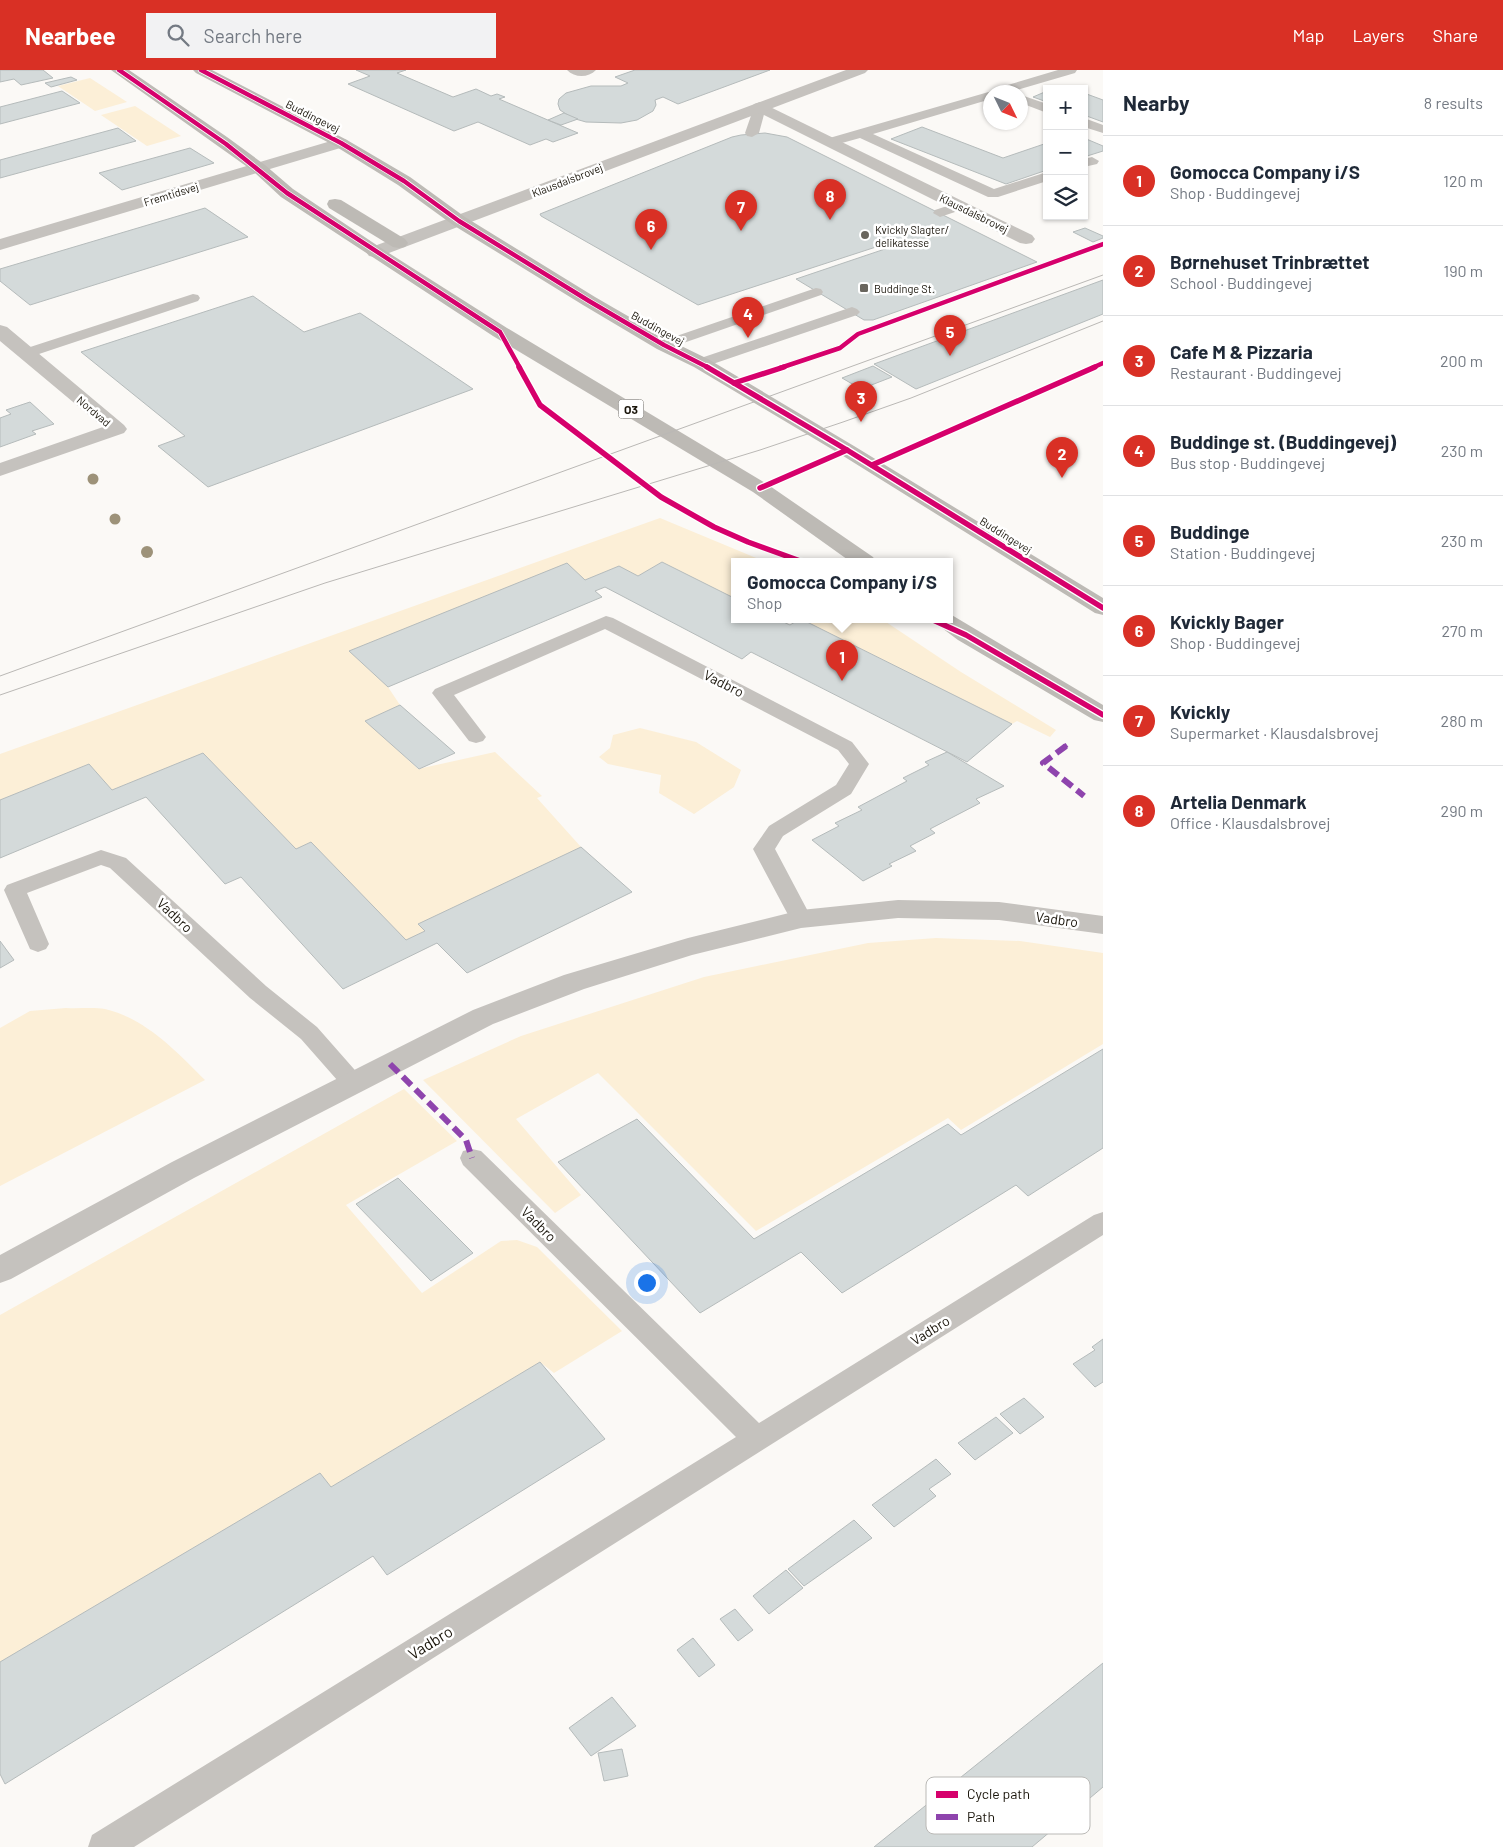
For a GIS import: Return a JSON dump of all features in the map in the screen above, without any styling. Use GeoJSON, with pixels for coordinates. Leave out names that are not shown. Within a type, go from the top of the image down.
{"type":"FeatureCollection","features":[{"type":"Feature","properties":{"kind":"main road","name":"O3"},"geometry":{"type":"LineString","coordinates":[[119,70],[203,127],[259,168],[287,193],[375,252],[500,332],[760,488],[859,558]]}},
{"type":"Feature","properties":{"kind":"main road","name":"Buddingevej"},"geometry":{"type":"LineString","coordinates":[[201,70],[341,143],[404,182],[459,221],[589,302],[701,363],[847,450],[1103,608]]}},
{"type":"Feature","properties":{"kind":"main road"},"geometry":{"type":"LineString","coordinates":[[259,168],[329,200],[399,243]]}},
{"type":"Feature","properties":{"kind":"main road"},"geometry":{"type":"LineString","coordinates":[[950,623],[966,635],[1103,715]]}},
{"type":"Feature","properties":{"kind":"street","name":"Klausdalsbrovej"},"geometry":{"type":"LineString","coordinates":[[375,252],[860,70]]}},
{"type":"Feature","properties":{"kind":"street","name":"Klausdalsbrovej"},"geometry":{"type":"LineString","coordinates":[[760,107],[1026,239]]}},
{"type":"Feature","properties":{"kind":"street","name":"Fremtidsvej"},"geometry":{"type":"LineString","coordinates":[[0,245],[341,143]]}},
{"type":"Feature","properties":{"kind":"street","name":"Nordvad"},"geometry":{"type":"LineString","coordinates":[[0,331],[117,429],[0,470]]}},
{"type":"Feature","properties":{"kind":"street","name":"Vadbro"},"geometry":{"type":"LineString","coordinates":[[0,1270],[191,1165],[483,1017],[574,982],[688,946],[801,919],[898,909],[999,911],[1103,925]]}},
{"type":"Feature","properties":{"kind":"lane"},"geometry":{"type":"LineString","coordinates":[[573,70],[581,73],[590,70]]}},
{"type":"Feature","properties":{"kind":"lane"},"geometry":{"type":"LineString","coordinates":[[1023,85],[1071,70]]}},
{"type":"Feature","properties":{"kind":"lane"},"geometry":{"type":"LineString","coordinates":[[831,142],[983,97]]}},
{"type":"Feature","properties":{"kind":"lane"},"geometry":{"type":"LineString","coordinates":[[1028,102],[1043,108]]}},
{"type":"Feature","properties":{"kind":"lane"},"geometry":{"type":"LineString","coordinates":[[752,133],[760,107]]}},
{"type":"Feature","properties":{"kind":"lane"},"geometry":{"type":"LineString","coordinates":[[1088,123],[1103,129]]}},
{"type":"Feature","properties":{"kind":"lane"},"geometry":{"type":"LineString","coordinates":[[860,134],[994,194],[1043,177]]}},
{"type":"Feature","properties":{"kind":"lane"},"geometry":{"type":"LineString","coordinates":[[940,213],[959,206]]}},
{"type":"Feature","properties":{"kind":"lane"},"geometry":{"type":"LineString","coordinates":[[664,344],[816,292]]}},
{"type":"Feature","properties":{"kind":"lane"},"geometry":{"type":"LineString","coordinates":[[27,353],[192,298]]}},
{"type":"Feature","properties":{"kind":"lane"},"geometry":{"type":"LineString","coordinates":[[701,363],[852,312]]}},
{"type":"Feature","properties":{"kind":"lane","name":"Vadbro"},"geometry":{"type":"LineString","coordinates":[[476,737],[442,693],[606,622],[846,746],[859,764],[844,789],[776,831],[764,849],[801,919]]}},
{"type":"Feature","properties":{"kind":"lane","name":"Vadbro"},"geometry":{"type":"LineString","coordinates":[[38,944],[15,890],[101,857],[118,863],[258,992],[309,1033],[353,1083]]}},
{"type":"Feature","properties":{"kind":"lane","name":"Vadbro"},"geometry":{"type":"LineString","coordinates":[[472,1158],[756,1438]]}},
{"type":"Feature","properties":{"kind":"lane","name":"Vadbro"},"geometry":{"type":"LineString","coordinates":[[104,1847],[1103,1222]]}},
{"type":"Feature","properties":{"kind":"shaded area"},"geometry":{"type":"Polygon","coordinates":[[[90,78],[127,102],[95,111],[58,86],[90,78]]]}},
{"type":"Feature","properties":{"kind":"shaded area"},"geometry":{"type":"Polygon","coordinates":[[[135,106],[181,136],[147,146],[101,115],[135,106]]]}},
{"type":"Feature","properties":{"kind":"shaded area"},"geometry":{"type":"Polygon","coordinates":[[[660,518],[756,558],[731,558],[731,596],[662,562],[638,576],[619,566],[585,580],[349,651],[388,687],[400,705],[366,721],[418,769],[495,752],[542,796],[537,798],[581,847],[419,924],[425,931],[406,940],[311,842],[296,849],[203,753],[112,790],[89,764],[0,800],[0,754],[660,518]]]}},
{"type":"Feature","properties":{"kind":"shaded area"},"geometry":{"type":"Polygon","coordinates":[[[809,623],[888,623],[961,672],[1056,730],[1050,737],[1017,721],[1012,724],[809,623]]]}},
{"type":"Feature","properties":{"kind":"shaded area"},"geometry":{"type":"Polygon","coordinates":[[[640,728],[696,742],[741,770],[734,787],[694,814],[659,793],[661,775],[608,764],[599,757],[610,748],[613,735],[640,728]]]}},
{"type":"Feature","properties":{"kind":"shaded area"},"geometry":{"type":"Polygon","coordinates":[[[936,938],[1020,941],[1103,953],[1103,1044],[961,1130],[948,1118],[756,1231],[598,1073],[516,1119],[581,1195],[555,1213],[423,1080],[521,1036],[704,977],[868,943],[936,938]]]}},
{"type":"Feature","properties":{"kind":"shaded area"},"geometry":{"type":"Polygon","coordinates":[[[66,1008],[105,1009],[120,1013],[134,1020],[160,1037],[205,1080],[0,1186],[0,1028],[30,1011],[66,1008]]]}},
{"type":"Feature","properties":{"kind":"shaded area"},"geometry":{"type":"Polygon","coordinates":[[[404,1089],[457,1141],[346,1205],[422,1293],[501,1241],[517,1240],[537,1247],[622,1331],[554,1373],[540,1362],[331,1487],[320,1473],[0,1662],[0,1315],[404,1089]]]}},
{"type":"Feature","properties":{"kind":"building"},"geometry":{"type":"Polygon","coordinates":[[[0,70],[43,70],[53,78],[21,85],[14,79],[0,82],[0,70]]]}},
{"type":"Feature","properties":{"kind":"building"},"geometry":{"type":"Polygon","coordinates":[[[356,70],[406,70],[397,73],[453,97],[476,89],[491,96],[497,94],[505,97],[499,99],[578,133],[553,142],[546,139],[530,145],[478,122],[454,131],[348,84],[370,76],[356,70]]]}},
{"type":"Feature","properties":{"kind":"building"},"geometry":{"type":"Polygon","coordinates":[[[635,70],[770,70],[678,104],[663,97],[655,100],[656,105],[653,111],[637,120],[621,123],[586,122],[572,118],[560,110],[559,99],[566,93],[591,86],[621,86],[628,83],[615,77],[635,70]]]}},
{"type":"Feature","properties":{"kind":"building"},"geometry":{"type":"Polygon","coordinates":[[[71,77],[77,80],[51,87],[45,83],[71,77]]]}},
{"type":"Feature","properties":{"kind":"building"},"geometry":{"type":"Polygon","coordinates":[[[62,91],[80,103],[0,124],[0,107],[62,91]]]}},
{"type":"Feature","properties":{"kind":"building"},"geometry":{"type":"Polygon","coordinates":[[[1043,93],[1043,101],[1033,97],[1043,93]]]}},
{"type":"Feature","properties":{"kind":"building"},"geometry":{"type":"Polygon","coordinates":[[[1088,94],[1103,100],[1103,122],[1088,116],[1088,94]]]}},
{"type":"Feature","properties":{"kind":"building"},"geometry":{"type":"Polygon","coordinates":[[[564,113],[578,119],[561,125],[548,120],[564,113]]]}},
{"type":"Feature","properties":{"kind":"building"},"geometry":{"type":"Polygon","coordinates":[[[922,127],[1003,158],[1043,144],[1043,171],[1006,184],[891,139],[922,127]]]}},
{"type":"Feature","properties":{"kind":"building"},"geometry":{"type":"Polygon","coordinates":[[[118,128],[136,141],[0,178],[0,160],[118,128]]]}},
{"type":"Feature","properties":{"kind":"building"},"geometry":{"type":"Polygon","coordinates":[[[765,133],[787,137],[1037,262],[873,320],[864,320],[796,279],[885,249],[879,246],[698,305],[540,214],[732,137],[765,133]]]}},
{"type":"Feature","properties":{"kind":"building"},"geometry":{"type":"Polygon","coordinates":[[[1088,140],[1103,146],[1103,151],[1088,156],[1088,140]]]}},
{"type":"Feature","properties":{"kind":"building"},"geometry":{"type":"Polygon","coordinates":[[[190,148],[214,163],[122,190],[99,173],[190,148]]]}},
{"type":"Feature","properties":{"kind":"building"},"geometry":{"type":"Polygon","coordinates":[[[205,208],[248,237],[30,305],[0,281],[0,269],[205,208]]]}},
{"type":"Feature","properties":{"kind":"building"},"geometry":{"type":"Polygon","coordinates":[[[1085,228],[1103,236],[1103,238],[1093,242],[1073,232],[1085,228]]]}},
{"type":"Feature","properties":{"kind":"building"},"geometry":{"type":"Polygon","coordinates":[[[1103,280],[1103,314],[916,389],[874,364],[1103,280]]]}},
{"type":"Feature","properties":{"kind":"building"},"geometry":{"type":"Polygon","coordinates":[[[253,296],[304,332],[360,313],[473,389],[208,487],[158,446],[185,436],[81,352],[253,296]]]}},
{"type":"Feature","properties":{"kind":"building"},"geometry":{"type":"Polygon","coordinates":[[[873,366],[892,377],[861,389],[842,378],[873,366]]]}},
{"type":"Feature","properties":{"kind":"building"},"geometry":{"type":"Polygon","coordinates":[[[30,402],[54,424],[32,431],[36,434],[0,447],[0,418],[11,414],[6,410],[30,402]]]}},
{"type":"Feature","properties":{"kind":"building"},"geometry":{"type":"Polygon","coordinates":[[[662,562],[731,596],[731,623],[786,623],[790,625],[793,623],[809,623],[1012,724],[967,762],[751,652],[742,659],[605,587],[595,591],[602,597],[388,687],[349,651],[567,563],[585,580],[619,566],[638,576],[662,562]]]}},
{"type":"Feature","properties":{"kind":"building"},"geometry":{"type":"Polygon","coordinates":[[[400,705],[455,753],[419,769],[365,721],[400,705]]]}},
{"type":"Feature","properties":{"kind":"building"},"geometry":{"type":"Polygon","coordinates":[[[947,752],[1004,786],[976,799],[980,803],[930,829],[935,833],[910,846],[916,851],[889,864],[892,866],[863,881],[812,840],[839,826],[835,823],[862,810],[858,807],[907,781],[903,778],[929,765],[925,762],[947,752]]]}},
{"type":"Feature","properties":{"kind":"building"},"geometry":{"type":"Polygon","coordinates":[[[203,753],[296,849],[311,842],[406,940],[425,931],[418,924],[581,847],[632,892],[467,973],[437,943],[343,989],[241,877],[225,884],[146,797],[0,858],[0,800],[89,764],[112,790],[203,753]]]}},
{"type":"Feature","properties":{"kind":"building"},"geometry":{"type":"Polygon","coordinates":[[[0,941],[14,960],[0,968],[0,941]]]}},
{"type":"Feature","properties":{"kind":"building"},"geometry":{"type":"Polygon","coordinates":[[[1103,1049],[1103,1148],[1028,1196],[1016,1185],[842,1293],[801,1252],[700,1313],[558,1162],[637,1119],[754,1239],[948,1124],[961,1135],[1103,1049]]]}},
{"type":"Feature","properties":{"kind":"building"},"geometry":{"type":"Polygon","coordinates":[[[398,1178],[473,1253],[431,1281],[356,1204],[398,1178]]]}},
{"type":"Feature","properties":{"kind":"building"},"geometry":{"type":"Polygon","coordinates":[[[1103,1339],[1103,1382],[1095,1387],[1073,1364],[1095,1350],[1092,1347],[1103,1339]]]}},
{"type":"Feature","properties":{"kind":"building"},"geometry":{"type":"Polygon","coordinates":[[[540,1362],[605,1439],[387,1575],[373,1556],[5,1784],[0,1774],[0,1662],[320,1473],[331,1487],[540,1362]]]}},
{"type":"Feature","properties":{"kind":"building"},"geometry":{"type":"Polygon","coordinates":[[[1024,1398],[1044,1417],[1020,1434],[1000,1414],[1024,1398]]]}},
{"type":"Feature","properties":{"kind":"building"},"geometry":{"type":"Polygon","coordinates":[[[996,1417],[1013,1433],[975,1460],[958,1443],[996,1417]]]}},
{"type":"Feature","properties":{"kind":"building"},"geometry":{"type":"Polygon","coordinates":[[[936,1459],[951,1474],[929,1489],[936,1496],[894,1527],[872,1505],[936,1459]]]}},
{"type":"Feature","properties":{"kind":"building"},"geometry":{"type":"Polygon","coordinates":[[[854,1520],[872,1538],[804,1586],[788,1569],[854,1520]]]}},
{"type":"Feature","properties":{"kind":"building"},"geometry":{"type":"Polygon","coordinates":[[[786,1570],[803,1588],[769,1614],[753,1596],[786,1570]]]}},
{"type":"Feature","properties":{"kind":"building"},"geometry":{"type":"Polygon","coordinates":[[[735,1609],[753,1630],[738,1641],[720,1619],[735,1609]]]}},
{"type":"Feature","properties":{"kind":"building"},"geometry":{"type":"Polygon","coordinates":[[[693,1638],[715,1665],[699,1677],[677,1650],[693,1638]]]}},
{"type":"Feature","properties":{"kind":"building"},"geometry":{"type":"Polygon","coordinates":[[[1103,1663],[1103,1787],[1090,1798],[1090,1777],[961,1777],[1103,1663]]]}},
{"type":"Feature","properties":{"kind":"building"},"geometry":{"type":"Polygon","coordinates":[[[612,1697],[636,1726],[591,1756],[569,1728],[612,1697]]]}},
{"type":"Feature","properties":{"kind":"building"},"geometry":{"type":"Polygon","coordinates":[[[622,1749],[628,1776],[604,1781],[598,1753],[622,1749]]]}},
{"type":"Feature","properties":{"kind":"building"},"geometry":{"type":"Polygon","coordinates":[[[926,1805],[926,1834],[1047,1834],[1032,1847],[874,1847],[926,1805]]]}},
{"type":"Feature","properties":{"kind":"tram line"},"geometry":{"type":"LineString","coordinates":[[0,676],[1103,275]]}},
{"type":"Feature","properties":{"kind":"tram line"},"geometry":{"type":"LineString","coordinates":[[0,695],[325,583],[760,450],[843,422],[911,398],[1103,321]]}},
{"type":"Feature","properties":{"kind":"marked path"},"geometry":{"type":"LineString","coordinates":[[1067,745],[1043,763],[1084,796]]}},
{"type":"Feature","properties":{"kind":"marked path"},"geometry":{"type":"LineString","coordinates":[[390,1064],[466,1140],[472,1158]]}},
{"type":"Feature","properties":{"kind":"cycle path"},"geometry":{"type":"LineString","coordinates":[[119,70],[247,159],[287,193],[500,332],[540,405],[661,497],[714,527],[792,558]]}},
{"type":"Feature","properties":{"kind":"cycle path"},"geometry":{"type":"LineString","coordinates":[[201,70],[341,143],[404,181],[459,221],[589,301],[664,345],[701,363],[847,450],[1103,608]]}},
{"type":"Feature","properties":{"kind":"cycle path"},"geometry":{"type":"LineString","coordinates":[[734,383],[840,348],[858,334],[1103,244]]}},
{"type":"Feature","properties":{"kind":"cycle path"},"geometry":{"type":"LineString","coordinates":[[872,465],[1103,363]]}},
{"type":"Feature","properties":{"kind":"cycle path"},"geometry":{"type":"LineString","coordinates":[[760,488],[847,450]]}},
{"type":"Feature","properties":{"kind":"cycle path"},"geometry":{"type":"LineString","coordinates":[[940,623],[966,635],[1103,715]]}},
{"type":"Feature","properties":{"kind":"place","name":"Artelia Denmark"},"geometry":{"type":"Point","coordinates":[830,220]}},
{"type":"Feature","properties":{"kind":"place","name":"Kvickly"},"geometry":{"type":"Point","coordinates":[741,231]}},
{"type":"Feature","properties":{"kind":"place","name":"Kvickly Slagter/ delikatesse"},"geometry":{"type":"Point","coordinates":[865,235]}},
{"type":"Feature","properties":{"kind":"place","name":"Kvickly Bager"},"geometry":{"type":"Point","coordinates":[651,250]}},
{"type":"Feature","properties":{"kind":"place","name":"Buddinge St."},"geometry":{"type":"Point","coordinates":[864,288]}},
{"type":"Feature","properties":{"kind":"place","name":"Buddinge st. (Buddingevej)"},"geometry":{"type":"Point","coordinates":[748,338]}},
{"type":"Feature","properties":{"kind":"place","name":"Buddinge"},"geometry":{"type":"Point","coordinates":[950,356]}},
{"type":"Feature","properties":{"kind":"place","name":"Cafe M & Pizzaria"},"geometry":{"type":"Point","coordinates":[861,422]}},
{"type":"Feature","properties":{"kind":"place","name":"Børnehuset Trinbrættet"},"geometry":{"type":"Point","coordinates":[1062,478]}},
{"type":"Feature","properties":{"kind":"place","name":"Gomocca Company i/S"},"geometry":{"type":"Point","coordinates":[842,681]}}]}
